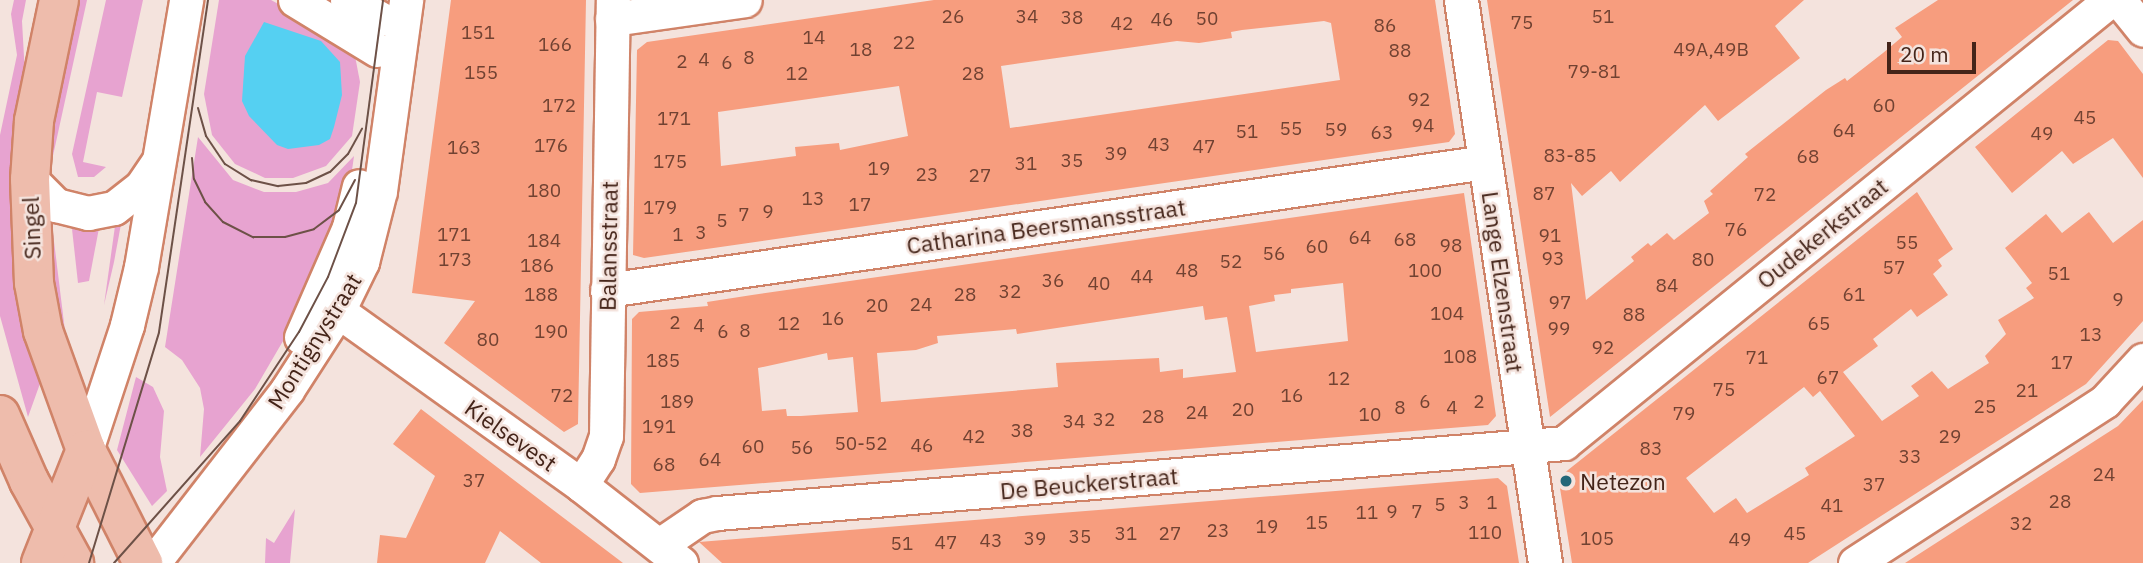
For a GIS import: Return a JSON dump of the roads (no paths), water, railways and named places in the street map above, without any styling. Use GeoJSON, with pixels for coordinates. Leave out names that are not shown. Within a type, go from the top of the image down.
{"type":"FeatureCollection","features":[{"type":"Feature","properties":{"kind":"main road","name":"Singel"},"geometry":{"type":"LineString","coordinates":[[60,0],[34,121],[30,179],[34,283],[43,331],[86,450],[143,563]]}},
{"type":"Feature","properties":{"kind":"main road"},"geometry":{"type":"LineString","coordinates":[[0,415],[48,546],[74,563]]}},
{"type":"Feature","properties":{"kind":"main road"},"geometry":{"type":"LineString","coordinates":[[48,546],[86,450]]}},
{"type":"Feature","properties":{"kind":"street"},"geometry":{"type":"LineString","coordinates":[[295,0],[386,17]]}},
{"type":"Feature","properties":{"kind":"street"},"geometry":{"type":"LineString","coordinates":[[347,0],[386,17]]}},
{"type":"Feature","properties":{"kind":"street"},"geometry":{"type":"LineString","coordinates":[[612,10],[745,0]]}},
{"type":"Feature","properties":{"kind":"street","name":"Lange Elzenstraat"},"geometry":{"type":"LineString","coordinates":[[1461,0],[1545,563]]}},
{"type":"Feature","properties":{"kind":"street","name":"Oudekerkstraat"},"geometry":{"type":"LineString","coordinates":[[1527,447],[1564,443],[2110,0]]}},
{"type":"Feature","properties":{"kind":"street"},"geometry":{"type":"LineString","coordinates":[[2119,0],[2143,30]]}},
{"type":"Feature","properties":{"kind":"street"},"geometry":{"type":"LineString","coordinates":[[86,450],[127,325],[187,6]]}},
{"type":"Feature","properties":{"kind":"street","name":"Balansstraat"},"geometry":{"type":"LineString","coordinates":[[582,485],[598,460],[606,436],[612,10]]}},
{"type":"Feature","properties":{"kind":"street"},"geometry":{"type":"LineString","coordinates":[[236,460],[301,337],[349,227],[361,175],[386,17]]}},
{"type":"Feature","properties":{"kind":"street","name":"Montignystraat"},"geometry":{"type":"LineString","coordinates":[[153,563],[236,460],[338,311],[373,230],[386,17]]}},
{"type":"Feature","properties":{"kind":"street"},"geometry":{"type":"LineString","coordinates":[[30,179],[56,205],[88,213],[114,208],[141,187],[158,162]]}},
{"type":"Feature","properties":{"kind":"street","name":"Catharina Beersmansstraat"},"geometry":{"type":"LineString","coordinates":[[607,290],[1485,162]]}},
{"type":"Feature","properties":{"kind":"street","name":"Kielsevest"},"geometry":{"type":"LineString","coordinates":[[338,311],[582,485],[671,554]]}},
{"type":"Feature","properties":{"kind":"street"},"geometry":{"type":"LineString","coordinates":[[1855,563],[2105,401],[2143,360]]}},
{"type":"Feature","properties":{"kind":"street","name":"De Beuckerstraat"},"geometry":{"type":"LineString","coordinates":[[671,554],[702,516],[717,513],[1527,447]]}},
{"type":"Feature","properties":{"kind":"water"},"geometry":{"type":"Polygon","coordinates":[[[264,22],[321,41],[340,62],[342,95],[334,127],[330,139],[319,145],[288,149],[277,145],[249,116],[242,101],[245,56],[264,22]]]}},
{"type":"Feature","properties":{"kind":"tram line"},"geometry":{"type":"LineString","coordinates":[[89,563],[159,332],[208,0]]}},
{"type":"Feature","properties":{"kind":"tram line"},"geometry":{"type":"LineString","coordinates":[[114,563],[240,421],[299,332],[328,277],[356,203],[383,0]]}},
{"type":"Feature","properties":{"kind":"tram line"},"geometry":{"type":"LineString","coordinates":[[198,108],[206,136],[225,164],[251,180],[278,186],[306,183],[330,172],[348,154],[362,129]]}},
{"type":"Feature","properties":{"kind":"tram line"},"geometry":{"type":"LineString","coordinates":[[192,158],[194,179],[205,202],[223,222],[253,237],[285,237],[314,229],[339,210],[355,180]]}},
{"type":"Feature","properties":{"kind":"place","name":"Netezon"},"geometry":{"type":"Point","coordinates":[1566,481]}}]}
